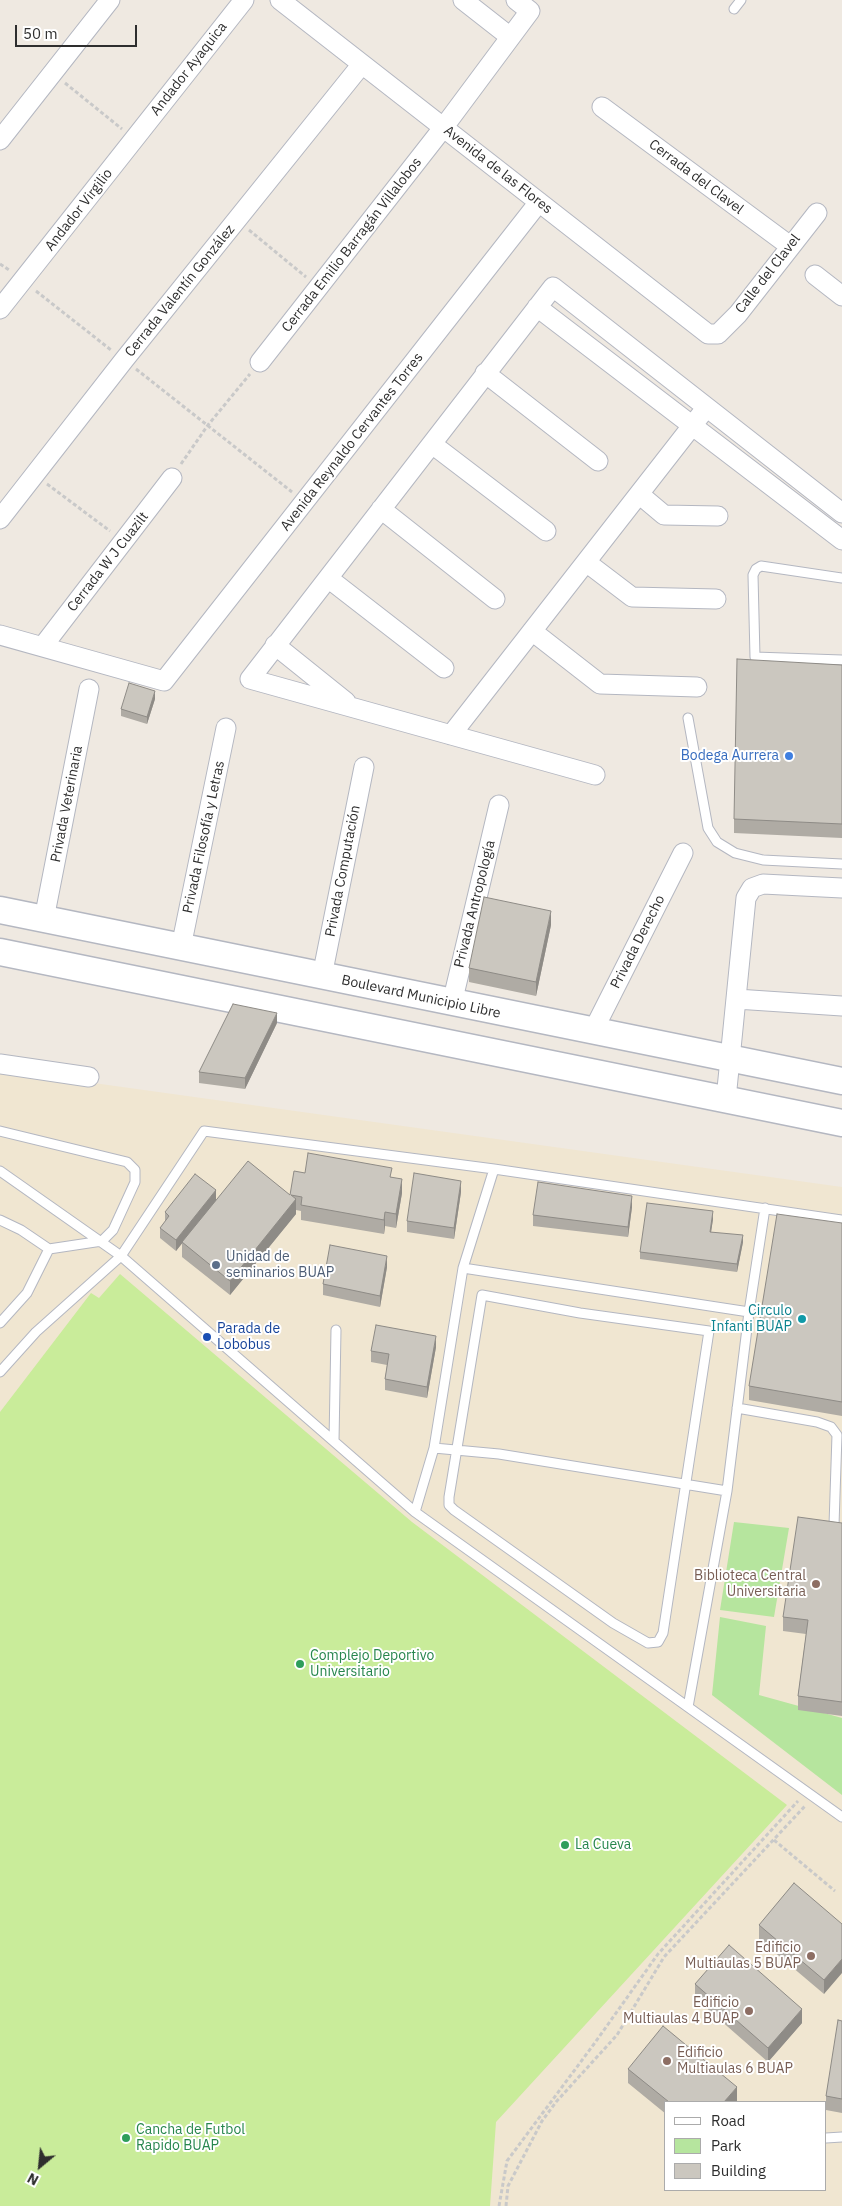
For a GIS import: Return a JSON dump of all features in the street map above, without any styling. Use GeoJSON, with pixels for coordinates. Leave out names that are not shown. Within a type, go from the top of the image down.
{"type":"FeatureCollection","features":[{"type":"Feature","properties":{"kind":"main road","name":"Boulevard Municipio Libre"},"geometry":{"type":"LineString","coordinates":[[0,910],[452,1004],[842,1081]]}},
{"type":"Feature","properties":{"kind":"main road"},"geometry":{"type":"LineString","coordinates":[[0,952],[842,1123]]}},
{"type":"Feature","properties":{"kind":"street"},"geometry":{"type":"LineString","coordinates":[[0,140],[110,0]]}},
{"type":"Feature","properties":{"kind":"street","name":"Andador Ayaquica"},"geometry":{"type":"LineString","coordinates":[[134,139],[244,0]]}},
{"type":"Feature","properties":{"kind":"street","name":"Avenida de las Flores"},"geometry":{"type":"LineString","coordinates":[[280,0],[708,334],[718,334]]}},
{"type":"Feature","properties":{"kind":"street"},"geometry":{"type":"LineString","coordinates":[[463,0],[510,36]]}},
{"type":"Feature","properties":{"kind":"street","name":"Cerrada Emilio Barragán Villalobos"},"geometry":{"type":"LineString","coordinates":[[260,362],[443,128],[510,36],[523,5]]}},
{"type":"Feature","properties":{"kind":"street","name":"Cerrada Valentín González"},"geometry":{"type":"LineString","coordinates":[[0,519],[124,360],[362,64]]}},
{"type":"Feature","properties":{"kind":"street","name":"Cerrada del Clavel"},"geometry":{"type":"LineString","coordinates":[[602,107],[790,246]]}},
{"type":"Feature","properties":{"kind":"street","name":"Andador Virgilio"},"geometry":{"type":"LineString","coordinates":[[0,309],[134,139]]}},
{"type":"Feature","properties":{"kind":"street","name":"Avenida Reynaldo Cervantes Torres"},"geometry":{"type":"LineString","coordinates":[[43,646],[164,681],[539,202]]}},
{"type":"Feature","properties":{"kind":"street","name":"Calle del Clavel"},"geometry":{"type":"LineString","coordinates":[[718,334],[738,314],[817,213]]}},
{"type":"Feature","properties":{"kind":"street"},"geometry":{"type":"LineString","coordinates":[[815,275],[842,296]]}},
{"type":"Feature","properties":{"kind":"street"},"geometry":{"type":"LineString","coordinates":[[594,775],[250,679],[553,286],[842,513]]}},
{"type":"Feature","properties":{"kind":"street"},"geometry":{"type":"LineString","coordinates":[[537,307],[842,540]]}},
{"type":"Feature","properties":{"kind":"street"},"geometry":{"type":"LineString","coordinates":[[485,374],[598,461]]}},
{"type":"Feature","properties":{"kind":"street"},"geometry":{"type":"LineString","coordinates":[[451,735],[706,408]]}},
{"type":"Feature","properties":{"kind":"street"},"geometry":{"type":"LineString","coordinates":[[432,444],[546,531]]}},
{"type":"Feature","properties":{"kind":"street","name":"Cerrada W J Cuazilt"},"geometry":{"type":"LineString","coordinates":[[43,646],[172,478]]}},
{"type":"Feature","properties":{"kind":"street"},"geometry":{"type":"LineString","coordinates":[[639,494],[664,514],[718,516]]}},
{"type":"Feature","properties":{"kind":"street"},"geometry":{"type":"LineString","coordinates":[[381,509],[496,599]]}},
{"type":"Feature","properties":{"kind":"street"},"geometry":{"type":"LineString","coordinates":[[586,562],[632,597],[716,599]]}},
{"type":"Feature","properties":{"kind":"street"},"geometry":{"type":"LineString","coordinates":[[328,578],[444,668]]}},
{"type":"Feature","properties":{"kind":"street"},"geometry":{"type":"LineString","coordinates":[[532,631],[600,684],[697,687]]}},
{"type":"Feature","properties":{"kind":"street"},"geometry":{"type":"LineString","coordinates":[[0,635],[43,646]]}},
{"type":"Feature","properties":{"kind":"street"},"geometry":{"type":"LineString","coordinates":[[275,645],[352,707]]}},
{"type":"Feature","properties":{"kind":"street","name":"Privada Veterinaria"},"geometry":{"type":"LineString","coordinates":[[44,920],[89,689]]}},
{"type":"Feature","properties":{"kind":"street","name":"Privada Filosofía y Letras"},"geometry":{"type":"LineString","coordinates":[[181,947],[226,728]]}},
{"type":"Feature","properties":{"kind":"street","name":"Privada Computación"},"geometry":{"type":"LineString","coordinates":[[322,976],[364,767]]}},
{"type":"Feature","properties":{"kind":"street","name":"Privada Antropología"},"geometry":{"type":"LineString","coordinates":[[452,1004],[499,805]]}},
{"type":"Feature","properties":{"kind":"street","name":"Privada Derecho"},"geometry":{"type":"LineString","coordinates":[[593,1032],[683,853]]}},
{"type":"Feature","properties":{"kind":"street"},"geometry":{"type":"LineString","coordinates":[[726,1099],[746,898],[752,888],[763,884],[842,888]]}},
{"type":"Feature","properties":{"kind":"street"},"geometry":{"type":"LineString","coordinates":[[736,999],[842,1006]]}},
{"type":"Feature","properties":{"kind":"street"},"geometry":{"type":"LineString","coordinates":[[0,1064],[89,1077]]}},
{"type":"Feature","properties":{"kind":"lane"},"geometry":{"type":"LineString","coordinates":[[734,9],[741,0]]}},
{"type":"Feature","properties":{"kind":"lane"},"geometry":{"type":"LineString","coordinates":[[842,578],[761,566],[756,569],[753,575],[755,657],[842,660]]}},
{"type":"Feature","properties":{"kind":"lane"},"geometry":{"type":"LineString","coordinates":[[688,718],[708,828],[717,842],[735,853],[763,860],[842,864]]}},
{"type":"Feature","properties":{"kind":"lane"},"geometry":{"type":"LineString","coordinates":[[0,1131],[127,1162],[135,1170],[135,1182],[113,1230],[102,1241],[49,1249],[21,1230],[0,1220]]}},
{"type":"Feature","properties":{"kind":"lane"},"geometry":{"type":"LineString","coordinates":[[0,1372],[36,1332],[121,1256],[204,1131],[494,1169],[842,1220]]}},
{"type":"Feature","properties":{"kind":"lane"},"geometry":{"type":"LineString","coordinates":[[415,1512],[434,1448],[463,1268],[494,1169]]}},
{"type":"Feature","properties":{"kind":"lane"},"geometry":{"type":"LineString","coordinates":[[0,1171],[121,1256],[415,1512],[842,1817]]}},
{"type":"Feature","properties":{"kind":"lane"},"geometry":{"type":"LineString","coordinates":[[688,1708],[727,1491],[749,1312],[765,1208]]}},
{"type":"Feature","properties":{"kind":"lane"},"geometry":{"type":"LineString","coordinates":[[0,1323],[27,1293],[49,1249]]}},
{"type":"Feature","properties":{"kind":"lane"},"geometry":{"type":"LineString","coordinates":[[463,1268],[749,1312]]}},
{"type":"Feature","properties":{"kind":"lane"},"geometry":{"type":"LineString","coordinates":[[482,1295],[580,1313],[709,1331],[684,1484],[663,1633],[658,1642],[648,1643],[613,1624],[454,1510],[449,1505],[449,1497],[458,1449],[482,1295]]}},
{"type":"Feature","properties":{"kind":"lane"},"geometry":{"type":"LineString","coordinates":[[334,1441],[336,1330]]}},
{"type":"Feature","properties":{"kind":"lane"},"geometry":{"type":"LineString","coordinates":[[737,1408],[818,1422],[832,1427],[837,1435],[834,1525]]}},
{"type":"Feature","properties":{"kind":"lane"},"geometry":{"type":"LineString","coordinates":[[434,1448],[458,1449],[544,1461],[727,1491]]}},
{"type":"Feature","properties":{"kind":"lane"},"geometry":{"type":"LineString","coordinates":[[827,2138],[842,2136]]}},
{"type":"Feature","properties":{"kind":"path"},"geometry":{"type":"LineString","coordinates":[[53,73],[134,139]]}},
{"type":"Feature","properties":{"kind":"path"},"geometry":{"type":"LineString","coordinates":[[237,220],[318,287]]}},
{"type":"Feature","properties":{"kind":"path"},"geometry":{"type":"LineString","coordinates":[[0,264],[23,280],[304,502]]}},
{"type":"Feature","properties":{"kind":"path"},"geometry":{"type":"LineString","coordinates":[[172,478],[208,425],[260,362]]}},
{"type":"Feature","properties":{"kind":"path"},"geometry":{"type":"LineString","coordinates":[[34,475],[124,541]]}},
{"type":"Feature","properties":{"kind":"path"},"geometry":{"type":"LineString","coordinates":[[506,2206],[508,2186],[542,2121],[556,2102],[617,2036],[664,1957],[774,1840],[811,1794]]}},
{"type":"Feature","properties":{"kind":"path"},"geometry":{"type":"LineString","coordinates":[[499,2206],[507,2161],[658,1954],[811,1794]]}},
{"type":"Feature","properties":{"kind":"path"},"geometry":{"type":"LineString","coordinates":[[774,1840],[836,1891]]}},
{"type":"Feature","properties":{"kind":"shaded area"},"geometry":{"type":"Polygon","coordinates":[[[0,1070],[842,1187],[842,2206],[0,2206],[0,1070]]]}},
{"type":"Feature","properties":{"kind":"green space","name":"Complejo Deportivo Universitario"},"geometry":{"type":"Polygon","coordinates":[[[120,1274],[412,1522],[787,1805],[496,2122],[490,2206],[0,2206],[0,1412],[91,1293],[99,1298],[120,1274]]]}},
{"type":"Feature","properties":{"kind":"green space"},"geometry":{"type":"Polygon","coordinates":[[[734,1522],[789,1528],[774,1617],[720,1610],[734,1522]]]}},
{"type":"Feature","properties":{"kind":"green space"},"geometry":{"type":"Polygon","coordinates":[[[720,1617],[766,1626],[759,1695],[842,1718],[842,1795],[712,1695],[720,1617]]]}},
{"type":"Feature","properties":{"kind":"building","name":"Bodega Aurrera"},"geometry":{"type":"Polygon","coordinates":[[[737,659],[842,665],[842,824],[734,819],[737,659]]]}},
{"type":"Feature","properties":{"kind":"building"},"geometry":{"type":"Polygon","coordinates":[[[129,683],[155,691],[147,717],[121,709],[129,683]]]}},
{"type":"Feature","properties":{"kind":"building"},"geometry":{"type":"Polygon","coordinates":[[[484,897],[551,911],[536,982],[469,968],[484,897]]]}},
{"type":"Feature","properties":{"kind":"building"},"geometry":{"type":"Polygon","coordinates":[[[233,1004],[277,1013],[245,1078],[199,1072],[233,1004]]]}},
{"type":"Feature","properties":{"kind":"building"},"geometry":{"type":"Polygon","coordinates":[[[308,1153],[392,1168],[390,1177],[402,1179],[396,1214],[385,1212],[384,1220],[301,1205],[302,1197],[291,1195],[296,1199],[230,1281],[182,1242],[248,1161],[290,1195],[294,1171],[305,1173],[308,1153]]]}},
{"type":"Feature","properties":{"kind":"building"},"geometry":{"type":"Polygon","coordinates":[[[414,1173],[461,1181],[454,1228],[407,1221],[414,1173]]]}},
{"type":"Feature","properties":{"kind":"building"},"geometry":{"type":"Polygon","coordinates":[[[195,1174],[216,1190],[176,1240],[160,1228],[169,1216],[165,1212],[195,1174]]]}},
{"type":"Feature","properties":{"kind":"building"},"geometry":{"type":"Polygon","coordinates":[[[538,1182],[632,1196],[628,1227],[533,1215],[538,1182]]]}},
{"type":"Feature","properties":{"kind":"building"},"geometry":{"type":"Polygon","coordinates":[[[647,1203],[713,1211],[710,1232],[743,1235],[737,1264],[640,1252],[647,1203]]]}},
{"type":"Feature","properties":{"kind":"building","name":"Circulo Infanti BUAP"},"geometry":{"type":"Polygon","coordinates":[[[777,1214],[842,1223],[842,1402],[749,1386],[777,1214]]]}},
{"type":"Feature","properties":{"kind":"building"},"geometry":{"type":"Polygon","coordinates":[[[330,1245],[387,1256],[380,1296],[323,1284],[330,1245]]]}},
{"type":"Feature","properties":{"kind":"building"},"geometry":{"type":"Polygon","coordinates":[[[376,1325],[436,1336],[427,1387],[385,1379],[389,1354],[371,1351],[376,1325]]]}},
{"type":"Feature","properties":{"kind":"building","name":"Biblioteca Central Universitaria"},"geometry":{"type":"Polygon","coordinates":[[[798,1517],[842,1523],[842,1702],[798,1696],[808,1620],[783,1617],[798,1517]]]}},
{"type":"Feature","properties":{"kind":"building","name":"Edificio Multiaulas 5 BUAP"},"geometry":{"type":"Polygon","coordinates":[[[794,1883],[842,1924],[842,1959],[824,1980],[759,1925],[794,1883]]]}},
{"type":"Feature","properties":{"kind":"building","name":"Edificio Multiaulas 4 BUAP"},"geometry":{"type":"Polygon","coordinates":[[[729,1945],[802,2009],[768,2048],[695,1984],[729,1945]]]}},
{"type":"Feature","properties":{"kind":"building"},"geometry":{"type":"Polygon","coordinates":[[[838,2020],[842,2021],[842,2099],[826,2096],[838,2020]]]}},
{"type":"Feature","properties":{"kind":"building","name":"Edificio Multiaulas 6 BUAP"},"geometry":{"type":"Polygon","coordinates":[[[663,2026],[737,2087],[725,2101],[668,2101],[628,2069],[663,2026]]]}},
{"type":"Feature","properties":{"kind":"place","name":"Bodega Aurrera"},"geometry":{"type":"Point","coordinates":[789,756]}},
{"type":"Feature","properties":{"kind":"place","name":"Unidad de seminarios BUAP"},"geometry":{"type":"Point","coordinates":[216,1265]}},
{"type":"Feature","properties":{"kind":"place","name":"Circulo Infanti BUAP"},"geometry":{"type":"Point","coordinates":[802,1319]}},
{"type":"Feature","properties":{"kind":"place","name":"Parada de Lobobus"},"geometry":{"type":"Point","coordinates":[207,1337]}},
{"type":"Feature","properties":{"kind":"place","name":"Biblioteca Central Universitaria"},"geometry":{"type":"Point","coordinates":[816,1584]}},
{"type":"Feature","properties":{"kind":"place","name":"Complejo Deportivo Universitario"},"geometry":{"type":"Point","coordinates":[300,1664]}},
{"type":"Feature","properties":{"kind":"place","name":"La Cueva"},"geometry":{"type":"Point","coordinates":[565,1845]}},
{"type":"Feature","properties":{"kind":"place","name":"Edificio Multiaulas 5 BUAP"},"geometry":{"type":"Point","coordinates":[811,1956]}},
{"type":"Feature","properties":{"kind":"place","name":"Edificio Multiaulas 4 BUAP"},"geometry":{"type":"Point","coordinates":[749,2011]}},
{"type":"Feature","properties":{"kind":"place","name":"Edificio Multiaulas 6 BUAP"},"geometry":{"type":"Point","coordinates":[667,2061]}},
{"type":"Feature","properties":{"kind":"place","name":"Cancha de Futbol Rapido BUAP"},"geometry":{"type":"Point","coordinates":[126,2138]}}]}
